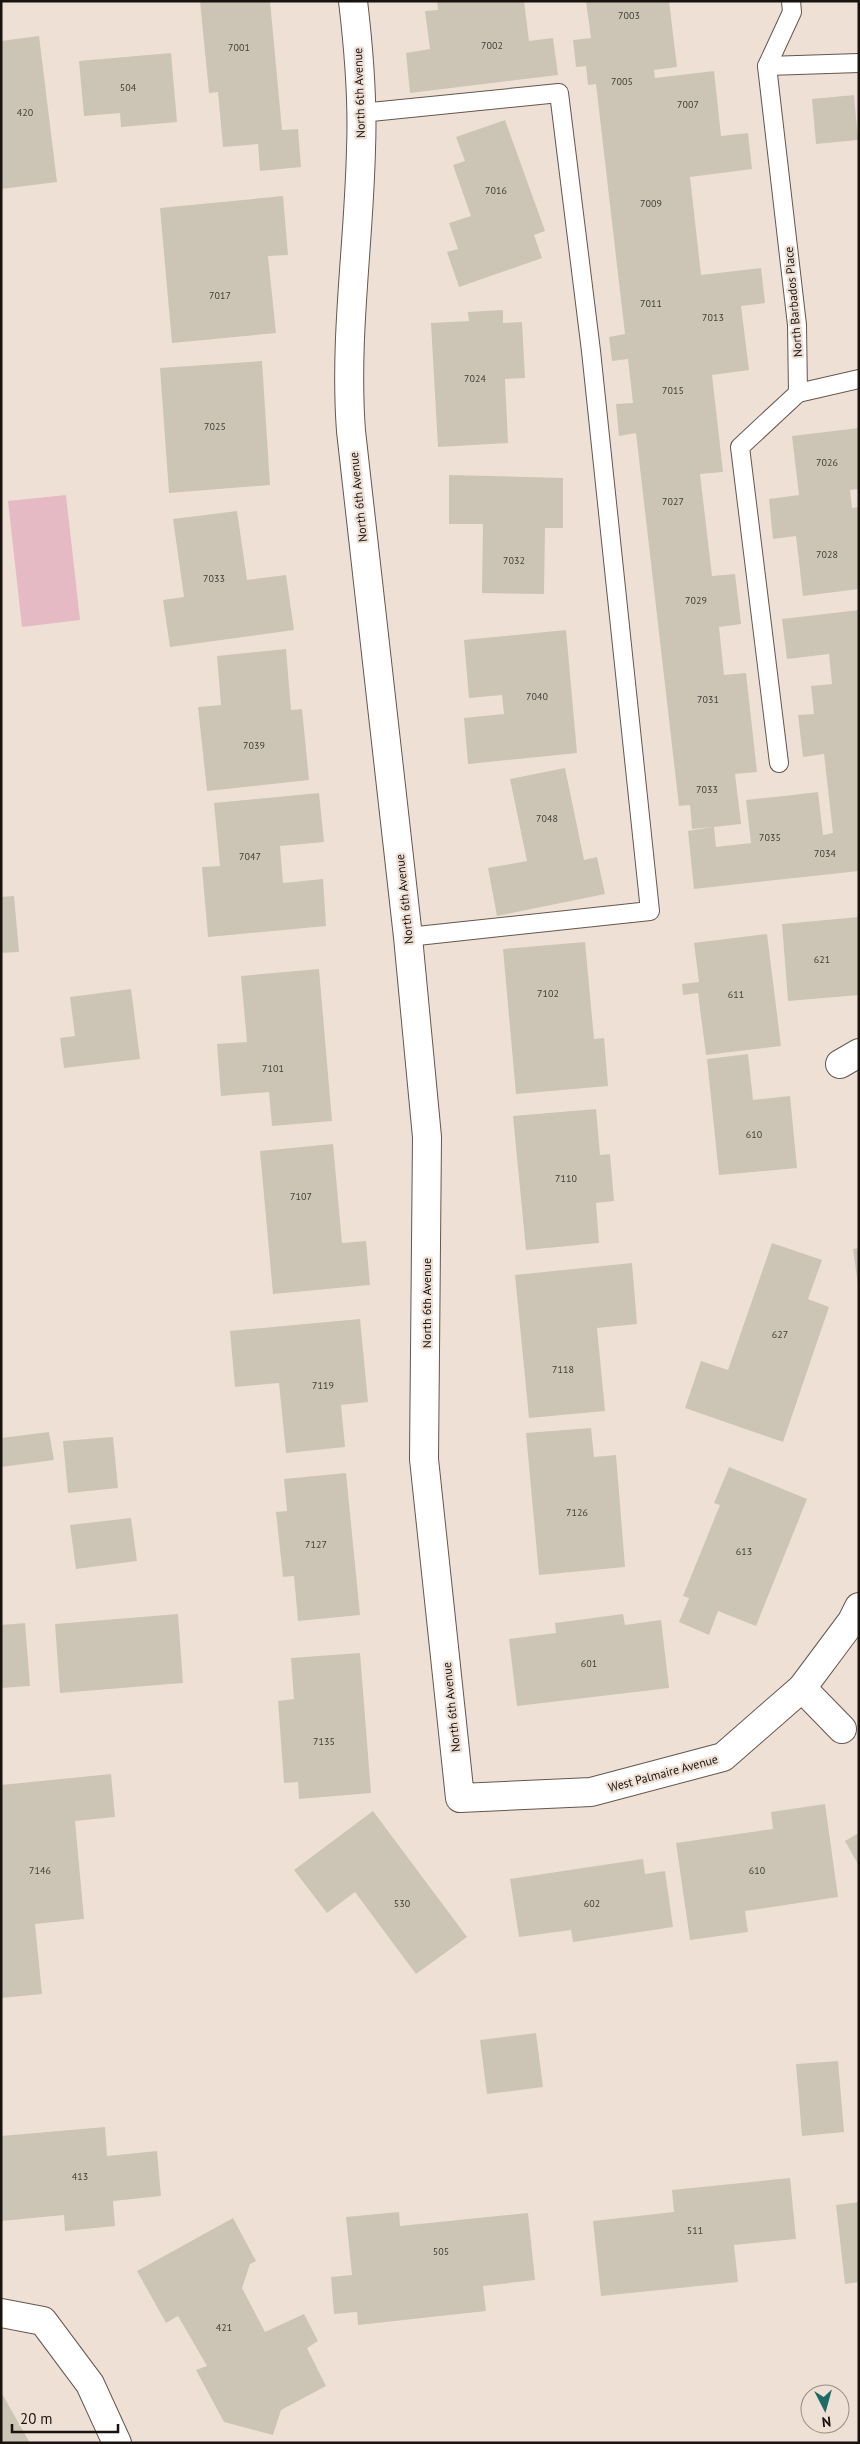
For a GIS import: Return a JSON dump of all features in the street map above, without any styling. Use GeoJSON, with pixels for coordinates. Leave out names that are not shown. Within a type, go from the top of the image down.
{"type":"FeatureCollection","features":[{"type":"Feature","properties":{"kind":"street","name":"North 6th Avenue"},"geometry":{"type":"LineString","coordinates":[[352,1],[360,65],[361,149],[347,383],[350,431],[408,937],[427,1137],[424,1459],[460,1798]]}},
{"type":"Feature","properties":{"kind":"street","name":"West Palmaire Avenue"},"geometry":{"type":"LineString","coordinates":[[460,1798],[591,1792],[723,1757],[802,1688],[852,1621],[859,1607]]}},
{"type":"Feature","properties":{"kind":"street"},"geometry":{"type":"LineString","coordinates":[[802,1688],[842,1729]]}},
{"type":"Feature","properties":{"kind":"street"},"geometry":{"type":"LineString","coordinates":[[1,2313],[43,2321],[90,2384],[117,2443]]}},
{"type":"Feature","properties":{"kind":"lane"},"geometry":{"type":"LineString","coordinates":[[791,1],[792,12],[767,66],[859,63]]}},
{"type":"Feature","properties":{"kind":"lane","name":"North Barbados Place"},"geometry":{"type":"LineString","coordinates":[[767,66],[797,325],[798,393]]}},
{"type":"Feature","properties":{"kind":"lane"},"geometry":{"type":"LineString","coordinates":[[361,113],[559,93],[591,352],[650,911],[408,937]]}},
{"type":"Feature","properties":{"kind":"lane"},"geometry":{"type":"LineString","coordinates":[[779,763],[740,447],[798,393],[859,379]]}},
{"type":"Feature","properties":{"kind":"shaded area"},"geometry":{"type":"Polygon","coordinates":[[[66,495],[80,620],[22,627],[8,501],[66,495]]]}},
{"type":"Feature","properties":{"kind":"building"},"geometry":{"type":"Polygon","coordinates":[[[200,1],[270,1],[282,130],[298,129],[301,167],[260,171],[258,144],[223,147],[218,92],[209,93],[200,1]]]}},
{"type":"Feature","properties":{"kind":"building"},"geometry":{"type":"Polygon","coordinates":[[[437,1],[524,1],[529,41],[553,38],[558,75],[410,93],[406,53],[430,49],[425,11],[438,10],[437,1]]]}},
{"type":"Feature","properties":{"kind":"building"},"geometry":{"type":"Polygon","coordinates":[[[586,1],[669,1],[677,67],[654,70],[655,78],[714,71],[721,136],[748,133],[752,169],[690,177],[701,275],[761,268],[765,303],[741,306],[749,370],[712,375],[723,472],[700,474],[712,576],[735,574],[741,624],[719,627],[724,675],[746,673],[757,772],[735,774],[741,824],[714,827],[716,847],[751,843],[746,800],[818,792],[823,835],[833,833],[824,754],[803,757],[798,715],[814,714],[811,686],[832,684],[829,654],[787,659],[782,619],[859,610],[859,871],[694,889],[688,831],[712,827],[692,829],[690,805],[679,806],[636,433],[619,436],[616,404],[633,403],[628,359],[612,361],[609,337],[625,334],[596,84],[588,85],[586,66],[576,67],[573,40],[591,38],[586,1]]]}},
{"type":"Feature","properties":{"kind":"building"},"geometry":{"type":"Polygon","coordinates":[[[39,36],[57,182],[1,189],[1,41],[39,36]]]}},
{"type":"Feature","properties":{"kind":"building"},"geometry":{"type":"Polygon","coordinates":[[[171,53],[177,122],[121,127],[120,113],[84,116],[79,61],[171,53]]]}},
{"type":"Feature","properties":{"kind":"building"},"geometry":{"type":"Polygon","coordinates":[[[854,95],[858,140],[816,144],[812,99],[854,95]]]}},
{"type":"Feature","properties":{"kind":"building"},"geometry":{"type":"Polygon","coordinates":[[[505,120],[545,231],[534,235],[542,258],[459,287],[447,252],[458,249],[449,223],[471,216],[453,165],[465,161],[456,137],[505,120]]]}},
{"type":"Feature","properties":{"kind":"building"},"geometry":{"type":"Polygon","coordinates":[[[283,196],[288,255],[268,256],[276,333],[172,343],[160,208],[283,196]]]}},
{"type":"Feature","properties":{"kind":"building"},"geometry":{"type":"Polygon","coordinates":[[[503,310],[503,323],[522,322],[525,378],[505,379],[508,443],[438,447],[431,323],[469,321],[468,312],[503,310]]]}},
{"type":"Feature","properties":{"kind":"building"},"geometry":{"type":"Polygon","coordinates":[[[262,361],[270,485],[169,493],[160,368],[262,361]]]}},
{"type":"Feature","properties":{"kind":"building"},"geometry":{"type":"Polygon","coordinates":[[[859,428],[859,489],[850,490],[852,508],[859,507],[859,589],[803,596],[796,536],[773,539],[769,499],[799,495],[792,436],[859,428]]]}},
{"type":"Feature","properties":{"kind":"building"},"geometry":{"type":"Polygon","coordinates":[[[449,475],[563,478],[563,528],[545,528],[544,594],[482,593],[483,524],[449,524],[449,475]]]}},
{"type":"Feature","properties":{"kind":"building"},"geometry":{"type":"Polygon","coordinates":[[[237,511],[247,580],[286,575],[294,630],[170,647],[163,600],[184,597],[173,519],[237,511]]]}},
{"type":"Feature","properties":{"kind":"building"},"geometry":{"type":"Polygon","coordinates":[[[566,630],[577,753],[468,764],[464,718],[504,714],[502,695],[469,698],[464,640],[566,630]]]}},
{"type":"Feature","properties":{"kind":"building"},"geometry":{"type":"Polygon","coordinates":[[[286,649],[291,710],[302,709],[309,780],[207,791],[198,707],[221,705],[217,656],[286,649]]]}},
{"type":"Feature","properties":{"kind":"building"},"geometry":{"type":"Polygon","coordinates":[[[565,768],[584,860],[597,857],[605,894],[497,916],[488,868],[527,861],[510,779],[565,768]]]}},
{"type":"Feature","properties":{"kind":"building"},"geometry":{"type":"Polygon","coordinates":[[[319,793],[324,842],[280,846],[283,883],[323,879],[326,926],[208,937],[202,867],[220,866],[214,803],[319,793]]]}},
{"type":"Feature","properties":{"kind":"building"},"geometry":{"type":"Polygon","coordinates":[[[14,896],[19,952],[1,953],[1,897],[14,896]]]}},
{"type":"Feature","properties":{"kind":"building"},"geometry":{"type":"Polygon","coordinates":[[[859,917],[859,995],[788,1001],[782,924],[859,917]]]}},
{"type":"Feature","properties":{"kind":"building"},"geometry":{"type":"Polygon","coordinates":[[[767,934],[781,1046],[706,1055],[698,993],[683,995],[682,984],[699,982],[694,943],[767,934]]]}},
{"type":"Feature","properties":{"kind":"building"},"geometry":{"type":"Polygon","coordinates":[[[585,942],[594,1039],[604,1038],[608,1086],[516,1094],[503,949],[585,942]]]}},
{"type":"Feature","properties":{"kind":"building"},"geometry":{"type":"Polygon","coordinates":[[[319,969],[332,1121],[272,1126],[269,1092],[221,1096],[217,1044],[247,1042],[241,976],[319,969]]]}},
{"type":"Feature","properties":{"kind":"building"},"geometry":{"type":"Polygon","coordinates":[[[131,989],[140,1059],[64,1068],[60,1038],[75,1036],[70,997],[131,989]]]}},
{"type":"Feature","properties":{"kind":"building"},"geometry":{"type":"Polygon","coordinates":[[[748,1054],[753,1100],[790,1096],[797,1168],[719,1175],[707,1059],[748,1054]]]}},
{"type":"Feature","properties":{"kind":"building"},"geometry":{"type":"Polygon","coordinates":[[[596,1109],[600,1155],[610,1154],[614,1201],[596,1203],[599,1243],[526,1250],[513,1116],[596,1109]]]}},
{"type":"Feature","properties":{"kind":"building"},"geometry":{"type":"Polygon","coordinates":[[[333,1144],[342,1243],[366,1241],[370,1285],[273,1294],[260,1151],[333,1144]]]}},
{"type":"Feature","properties":{"kind":"building"},"geometry":{"type":"Polygon","coordinates":[[[772,1243],[822,1260],[808,1299],[829,1307],[783,1442],[685,1408],[701,1361],[728,1370],[772,1243]]]}},
{"type":"Feature","properties":{"kind":"building"},"geometry":{"type":"Polygon","coordinates":[[[859,1248],[859,1285],[858,1285],[853,1249],[859,1248]]]}},
{"type":"Feature","properties":{"kind":"building"},"geometry":{"type":"Polygon","coordinates":[[[632,1263],[637,1324],[597,1328],[605,1411],[529,1418],[515,1275],[632,1263]]]}},
{"type":"Feature","properties":{"kind":"building"},"geometry":{"type":"Polygon","coordinates":[[[360,1319],[368,1402],[341,1405],[345,1447],[286,1453],[279,1383],[235,1387],[230,1331],[360,1319]]]}},
{"type":"Feature","properties":{"kind":"building"},"geometry":{"type":"Polygon","coordinates":[[[591,1428],[594,1457],[616,1455],[625,1567],[539,1575],[526,1433],[591,1428]]]}},
{"type":"Feature","properties":{"kind":"building"},"geometry":{"type":"Polygon","coordinates":[[[49,1432],[54,1460],[1,1467],[1,1438],[49,1432]]]}},
{"type":"Feature","properties":{"kind":"building"},"geometry":{"type":"Polygon","coordinates":[[[113,1437],[118,1488],[68,1493],[63,1441],[113,1437]]]}},
{"type":"Feature","properties":{"kind":"building"},"geometry":{"type":"Polygon","coordinates":[[[729,1467],[807,1499],[756,1626],[718,1611],[709,1635],[679,1622],[689,1598],[683,1596],[720,1505],[714,1503],[729,1467]]]}},
{"type":"Feature","properties":{"kind":"building"},"geometry":{"type":"Polygon","coordinates":[[[346,1473],[360,1615],[298,1621],[294,1576],[283,1577],[276,1512],[287,1511],[284,1479],[346,1473]]]}},
{"type":"Feature","properties":{"kind":"building"},"geometry":{"type":"Polygon","coordinates":[[[131,1518],[137,1561],[76,1569],[70,1525],[131,1518]]]}},
{"type":"Feature","properties":{"kind":"building"},"geometry":{"type":"Polygon","coordinates":[[[178,1614],[183,1683],[60,1693],[55,1624],[178,1614]]]}},
{"type":"Feature","properties":{"kind":"building"},"geometry":{"type":"Polygon","coordinates":[[[623,1614],[625,1625],[661,1620],[669,1688],[517,1706],[509,1639],[556,1633],[555,1623],[623,1614]]]}},
{"type":"Feature","properties":{"kind":"building"},"geometry":{"type":"Polygon","coordinates":[[[25,1623],[30,1686],[1,1688],[1,1625],[25,1623]]]}},
{"type":"Feature","properties":{"kind":"building"},"geometry":{"type":"Polygon","coordinates":[[[360,1653],[371,1793],[299,1799],[298,1782],[284,1783],[278,1701],[294,1699],[291,1658],[360,1653]]]}},
{"type":"Feature","properties":{"kind":"building"},"geometry":{"type":"Polygon","coordinates":[[[111,1774],[115,1817],[75,1821],[84,1919],[35,1924],[42,1994],[1,1998],[1,1785],[111,1774]]]}},
{"type":"Feature","properties":{"kind":"building"},"geometry":{"type":"Polygon","coordinates":[[[825,1804],[838,1897],[745,1911],[748,1932],[690,1940],[676,1843],[773,1829],[771,1812],[825,1804]]]}},
{"type":"Feature","properties":{"kind":"building"},"geometry":{"type":"Polygon","coordinates":[[[373,1811],[467,1937],[416,1974],[355,1892],[327,1913],[294,1870],[373,1811]]]}},
{"type":"Feature","properties":{"kind":"building"},"geometry":{"type":"Polygon","coordinates":[[[859,1833],[859,1866],[845,1841],[859,1833]]]}},
{"type":"Feature","properties":{"kind":"building"},"geometry":{"type":"Polygon","coordinates":[[[643,1859],[645,1874],[665,1871],[673,1927],[573,1942],[571,1930],[519,1937],[510,1879],[643,1859]]]}},
{"type":"Feature","properties":{"kind":"building"},"geometry":{"type":"Polygon","coordinates":[[[536,2033],[543,2087],[487,2094],[480,2040],[536,2033]]]}},
{"type":"Feature","properties":{"kind":"building"},"geometry":{"type":"Polygon","coordinates":[[[838,2061],[844,2132],[802,2136],[796,2064],[838,2061]]]}},
{"type":"Feature","properties":{"kind":"building"},"geometry":{"type":"Polygon","coordinates":[[[105,2127],[107,2156],[157,2151],[161,2196],[113,2201],[115,2226],[65,2231],[64,2215],[1,2221],[1,2136],[105,2127]]]}},
{"type":"Feature","properties":{"kind":"building"},"geometry":{"type":"Polygon","coordinates":[[[790,2178],[796,2239],[734,2245],[738,2282],[601,2296],[593,2221],[674,2212],[672,2190],[790,2178]]]}},
{"type":"Feature","properties":{"kind":"building"},"geometry":{"type":"Polygon","coordinates":[[[859,2202],[859,2282],[845,2284],[836,2205],[859,2202]]]}},
{"type":"Feature","properties":{"kind":"building"},"geometry":{"type":"Polygon","coordinates":[[[399,2212],[400,2226],[528,2213],[535,2280],[483,2286],[486,2311],[358,2325],[357,2312],[334,2314],[331,2277],[352,2275],[346,2217],[399,2212]]]}},
{"type":"Feature","properties":{"kind":"building"},"geometry":{"type":"Polygon","coordinates":[[[233,2218],[256,2261],[250,2264],[242,2288],[265,2332],[304,2314],[318,2341],[307,2348],[326,2386],[281,2410],[273,2435],[224,2422],[196,2370],[207,2366],[178,2316],[166,2323],[137,2271],[233,2218]]]}},
{"type":"Feature","properties":{"kind":"building"},"geometry":{"type":"Polygon","coordinates":[[[1,2392],[30,2443],[1,2443],[1,2392]]]}}]}
